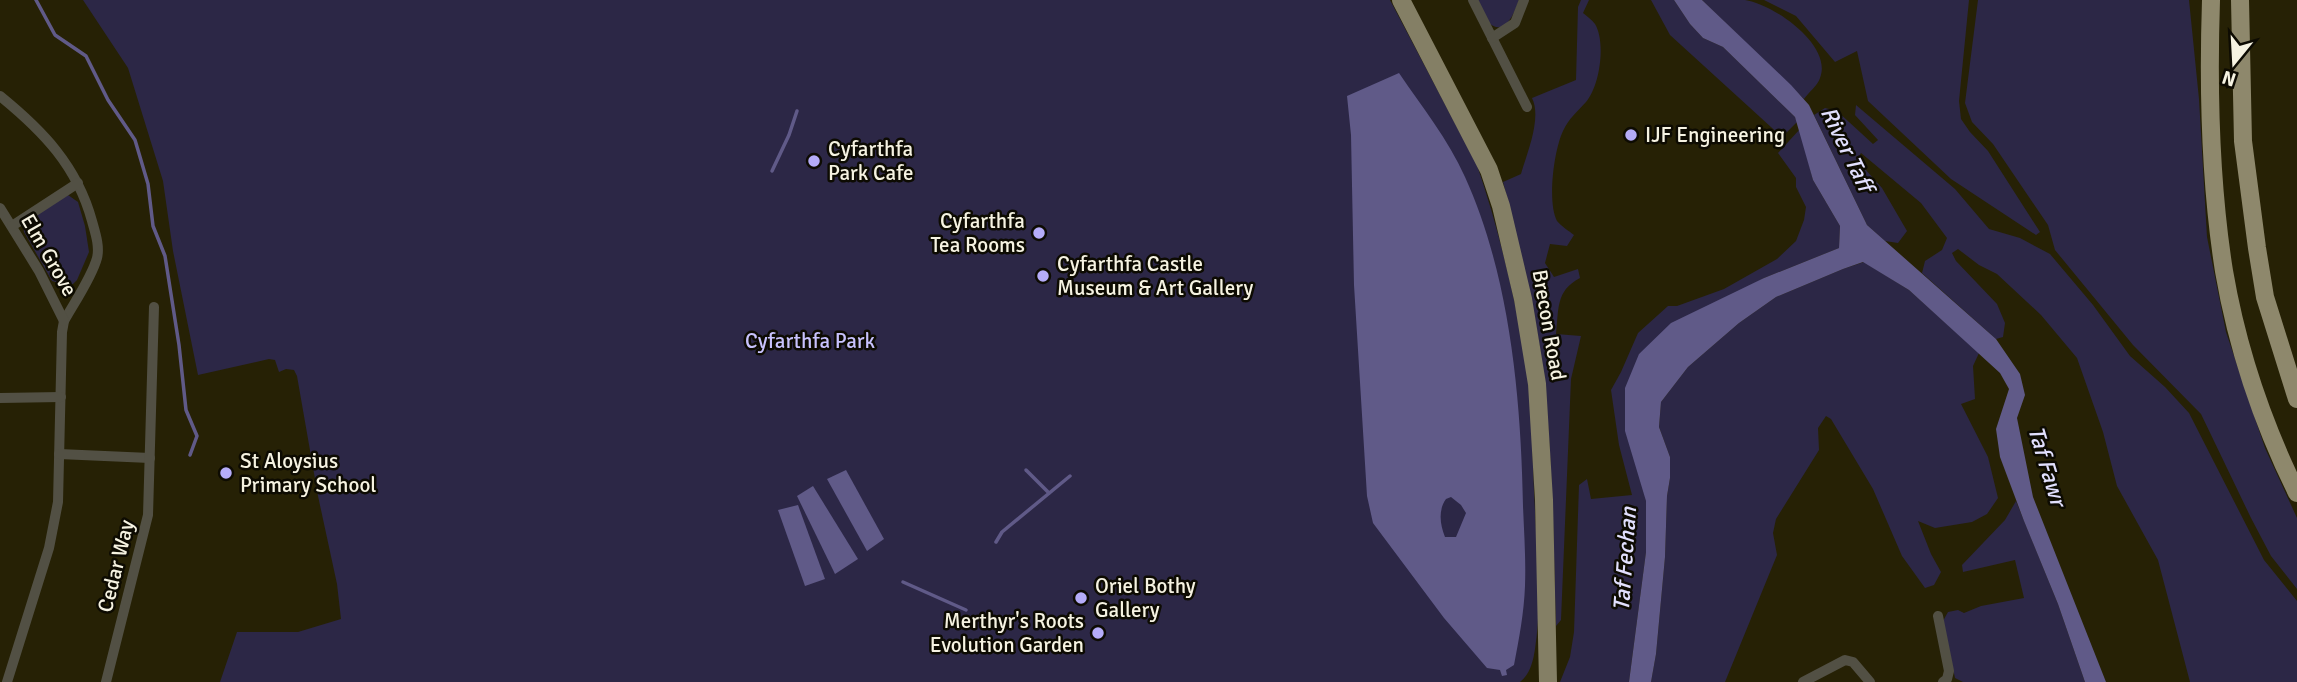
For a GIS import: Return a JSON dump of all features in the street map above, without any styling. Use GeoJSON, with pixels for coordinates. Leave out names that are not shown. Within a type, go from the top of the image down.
{"type":"FeatureCollection","features":[{"type":"Feature","properties":{"kind":"highway"},"geometry":{"type":"LineString","coordinates":[[2211,0],[2211,138],[2225,272],[2245,358],[2281,460],[2297,493]]}},
{"type":"Feature","properties":{"kind":"highway"},"geometry":{"type":"LineString","coordinates":[[2240,0],[2243,141],[2253,225],[2265,297],[2297,399]]}},
{"type":"Feature","properties":{"kind":"main road","name":"Brecon Road"},"geometry":{"type":"LineString","coordinates":[[1401,0],[1489,170],[1501,206],[1524,299],[1537,384],[1544,500],[1548,682]]}},
{"type":"Feature","properties":{"kind":"street"},"geometry":{"type":"LineString","coordinates":[[1473,0],[1527,107]]}},
{"type":"Feature","properties":{"kind":"street"},"geometry":{"type":"LineString","coordinates":[[1492,38],[1515,23],[1524,0]]}},
{"type":"Feature","properties":{"kind":"street"},"geometry":{"type":"LineString","coordinates":[[0,96],[48,139],[78,183],[89,211],[98,256],[64,321],[58,502],[49,548],[7,682]]}},
{"type":"Feature","properties":{"kind":"street"},"geometry":{"type":"LineString","coordinates":[[12,226],[78,183]]}},
{"type":"Feature","properties":{"kind":"street","name":"Elm Grove"},"geometry":{"type":"LineString","coordinates":[[0,208],[39,271],[64,321]]}},
{"type":"Feature","properties":{"kind":"street","name":"Cedar Way"},"geometry":{"type":"LineString","coordinates":[[106,682],[148,515],[154,307]]}},
{"type":"Feature","properties":{"kind":"street"},"geometry":{"type":"LineString","coordinates":[[0,398],[61,397]]}},
{"type":"Feature","properties":{"kind":"street"},"geometry":{"type":"LineString","coordinates":[[59,454],[150,458]]}},
{"type":"Feature","properties":{"kind":"street"},"geometry":{"type":"LineString","coordinates":[[1938,616],[1949,671],[1943,682]]}},
{"type":"Feature","properties":{"kind":"street"},"geometry":{"type":"LineString","coordinates":[[1803,682],[1845,660],[1853,662],[1869,682]]}},
{"type":"Feature","properties":{"kind":"green space","name":"Cyfarthfa Park"},"geometry":{"type":"Polygon","coordinates":[[[83,0],[1390,0],[1477,165],[1499,236],[1516,308],[1530,395],[1538,580],[1537,632],[1529,671],[1520,682],[220,682],[237,632],[298,632],[341,619],[337,584],[297,376],[294,370],[279,372],[275,360],[269,359],[198,375],[173,251],[163,181],[128,68],[83,0]]]}},
{"type":"Feature","properties":{"kind":"green space"},"geometry":{"type":"Polygon","coordinates":[[[1478,0],[1519,0],[1508,22],[1499,27],[1488,22],[1478,0]]]}},
{"type":"Feature","properties":{"kind":"green space"},"geometry":{"type":"Polygon","coordinates":[[[1581,0],[1589,0],[1583,13],[1594,23],[1598,32],[1600,64],[1591,95],[1563,131],[1555,163],[1552,189],[1554,212],[1557,221],[1574,235],[1567,246],[1550,244],[1545,263],[1554,277],[1578,269],[1580,278],[1562,295],[1556,334],[1581,336],[1571,379],[1561,620],[1556,626],[1548,418],[1540,349],[1503,182],[1521,174],[1534,125],[1535,106],[1532,98],[1576,80],[1578,7],[1581,0]]]}},
{"type":"Feature","properties":{"kind":"green space"},"geometry":{"type":"Polygon","coordinates":[[[1651,0],[1674,0],[1703,38],[1723,47],[1797,122],[1782,137],[1670,35],[1651,0]]]}},
{"type":"Feature","properties":{"kind":"green space"},"geometry":{"type":"Polygon","coordinates":[[[1702,0],[1745,0],[1757,3],[1798,28],[1818,52],[1822,65],[1820,78],[1804,99],[1702,0]]]}},
{"type":"Feature","properties":{"kind":"green space"},"geometry":{"type":"Polygon","coordinates":[[[1764,0],[1969,0],[1959,101],[1961,119],[1988,151],[2040,232],[2036,235],[1951,179],[1868,101],[1857,51],[1835,62],[1796,16],[1764,0]]]}},
{"type":"Feature","properties":{"kind":"green space"},"geometry":{"type":"Polygon","coordinates":[[[1978,0],[2189,0],[2199,99],[2207,237],[2226,332],[2265,448],[2297,518],[2297,589],[2271,556],[2201,414],[2133,345],[2055,250],[2048,225],[1993,144],[1972,122],[1965,103],[1978,0]]]}},
{"type":"Feature","properties":{"kind":"green space"},"geometry":{"type":"Polygon","coordinates":[[[1856,105],[1955,189],[1989,229],[2020,238],[2050,254],[2093,305],[2130,356],[2189,413],[2264,560],[2297,601],[2297,682],[2190,682],[2158,560],[2117,486],[2103,432],[2077,358],[2041,315],[1997,274],[1979,265],[1958,249],[1952,253],[1956,261],[1997,304],[2005,323],[2003,337],[1996,339],[1922,273],[1925,261],[1942,250],[1947,238],[1921,203],[1861,153],[1857,160],[1882,188],[1907,231],[1898,243],[1885,241],[1867,225],[1814,115],[1825,108],[1837,111],[1873,144],[1878,140],[1855,115],[1856,105]]]}},
{"type":"Feature","properties":{"kind":"green space"},"geometry":{"type":"Polygon","coordinates":[[[1800,129],[1813,180],[1840,226],[1839,248],[1764,278],[1639,354],[1646,552],[1629,682],[1560,682],[1570,657],[1574,632],[1579,485],[1587,479],[1591,499],[1632,495],[1619,445],[1611,390],[1638,333],[1668,306],[1677,306],[1724,289],[1777,259],[1796,241],[1806,207],[1796,187],[1796,178],[1778,153],[1800,129]]]}},
{"type":"Feature","properties":{"kind":"green space"},"geometry":{"type":"Polygon","coordinates":[[[68,195],[78,202],[89,252],[77,280],[66,285],[52,281],[23,226],[27,220],[68,195]]]}},
{"type":"Feature","properties":{"kind":"green space"},"geometry":{"type":"Polygon","coordinates":[[[1864,262],[1909,290],[1979,353],[1973,366],[1975,399],[1961,404],[1988,457],[1998,498],[1987,514],[1972,522],[1935,528],[1918,521],[1941,572],[1934,585],[1925,588],[1902,556],[1873,489],[1831,419],[1826,416],[1818,428],[1819,450],[1776,519],[1773,533],[1777,555],[1725,682],[1651,682],[1656,654],[1670,478],[1670,457],[1659,427],[1661,402],[1688,367],[1739,323],[1776,297],[1864,262]]]}},
{"type":"Feature","properties":{"kind":"green space"},"geometry":{"type":"Polygon","coordinates":[[[2016,501],[2058,604],[2085,682],[1963,682],[1955,678],[1943,621],[1948,612],[1958,610],[1964,613],[1981,606],[2024,598],[2015,560],[1963,572],[1962,565],[2005,520],[2016,501]]]}},
{"type":"Feature","properties":{"kind":"shaded area"},"geometry":{"type":"Polygon","coordinates":[[[1674,0],[1702,0],[1791,85],[1809,105],[1867,225],[1996,339],[2020,374],[2025,395],[2017,418],[2033,497],[2106,682],[2085,682],[2058,604],[2000,457],[1996,429],[2009,389],[2000,373],[1909,290],[1863,262],[1776,297],[1739,323],[1688,367],[1661,402],[1659,427],[1670,457],[1670,478],[1656,654],[1651,682],[1629,682],[1646,552],[1646,501],[1625,431],[1625,388],[1639,354],[1671,323],[1764,278],[1839,248],[1840,226],[1813,180],[1795,117],[1723,47],[1703,38],[1674,0]]]}},
{"type":"Feature","properties":{"kind":"shaded area"},"geometry":{"type":"Polygon","coordinates":[[[1399,73],[1443,136],[1458,163],[1493,255],[1503,296],[1516,381],[1525,546],[1522,616],[1514,665],[1506,670],[1507,675],[1502,676],[1500,670],[1487,668],[1444,618],[1373,523],[1367,496],[1354,285],[1351,135],[1347,96],[1399,73]],[[1451,497],[1443,503],[1441,518],[1445,537],[1456,537],[1466,513],[1451,497]]]}},
{"type":"Feature","properties":{"kind":"shaded area"},"geometry":{"type":"Polygon","coordinates":[[[846,470],[884,539],[867,551],[827,479],[846,470]]]}},
{"type":"Feature","properties":{"kind":"shaded area"},"geometry":{"type":"Polygon","coordinates":[[[813,486],[858,559],[835,574],[797,496],[813,486]]]}},
{"type":"Feature","properties":{"kind":"shaded area"},"geometry":{"type":"Polygon","coordinates":[[[798,505],[825,579],[805,586],[778,510],[798,505]]]}},
{"type":"Feature","properties":{"kind":"waterway"},"geometry":{"type":"LineString","coordinates":[[36,0],[55,35],[86,56],[108,100],[135,140],[148,184],[153,226],[165,256],[186,410],[197,436],[190,455]]}},
{"type":"Feature","properties":{"kind":"waterway"},"geometry":{"type":"LineString","coordinates":[[772,171],[797,111]]}},
{"type":"Feature","properties":{"kind":"waterway"},"geometry":{"type":"LineString","coordinates":[[1026,470],[1049,493]]}},
{"type":"Feature","properties":{"kind":"waterway"},"geometry":{"type":"LineString","coordinates":[[996,542],[1002,532],[1070,476]]}},
{"type":"Feature","properties":{"kind":"waterway"},"geometry":{"type":"LineString","coordinates":[[903,582],[966,610]]}},
{"type":"Feature","properties":{"kind":"place","name":"IJF Engineering"},"geometry":{"type":"Point","coordinates":[1631,135]}},
{"type":"Feature","properties":{"kind":"place","name":"Cyfarthfa Park Cafe"},"geometry":{"type":"Point","coordinates":[814,161]}},
{"type":"Feature","properties":{"kind":"place","name":"Cyfarthfa Tea Rooms"},"geometry":{"type":"Point","coordinates":[1039,233]}},
{"type":"Feature","properties":{"kind":"place","name":"Cyfarthfa Castle Museum & Art Gallery"},"geometry":{"type":"Point","coordinates":[1043,276]}},
{"type":"Feature","properties":{"kind":"place","name":"St Aloysius Primary School"},"geometry":{"type":"Point","coordinates":[226,473]}},
{"type":"Feature","properties":{"kind":"place","name":"Oriel Bothy Gallery"},"geometry":{"type":"Point","coordinates":[1081,598]}},
{"type":"Feature","properties":{"kind":"place","name":"Merthyr's Roots Evolution Garden"},"geometry":{"type":"Point","coordinates":[1098,633]}},
{"type":"Feature","properties":{"kind":"water label","name":"River Taff"},"geometry":{"type":"Point","coordinates":[1847,149]}},
{"type":"Feature","properties":{"kind":"water label","name":"Taf Fawr"},"geometry":{"type":"Point","coordinates":[2047,466]}},
{"type":"Feature","properties":{"kind":"water label","name":"Taf Fechan"},"geometry":{"type":"Point","coordinates":[1625,559]}}]}
